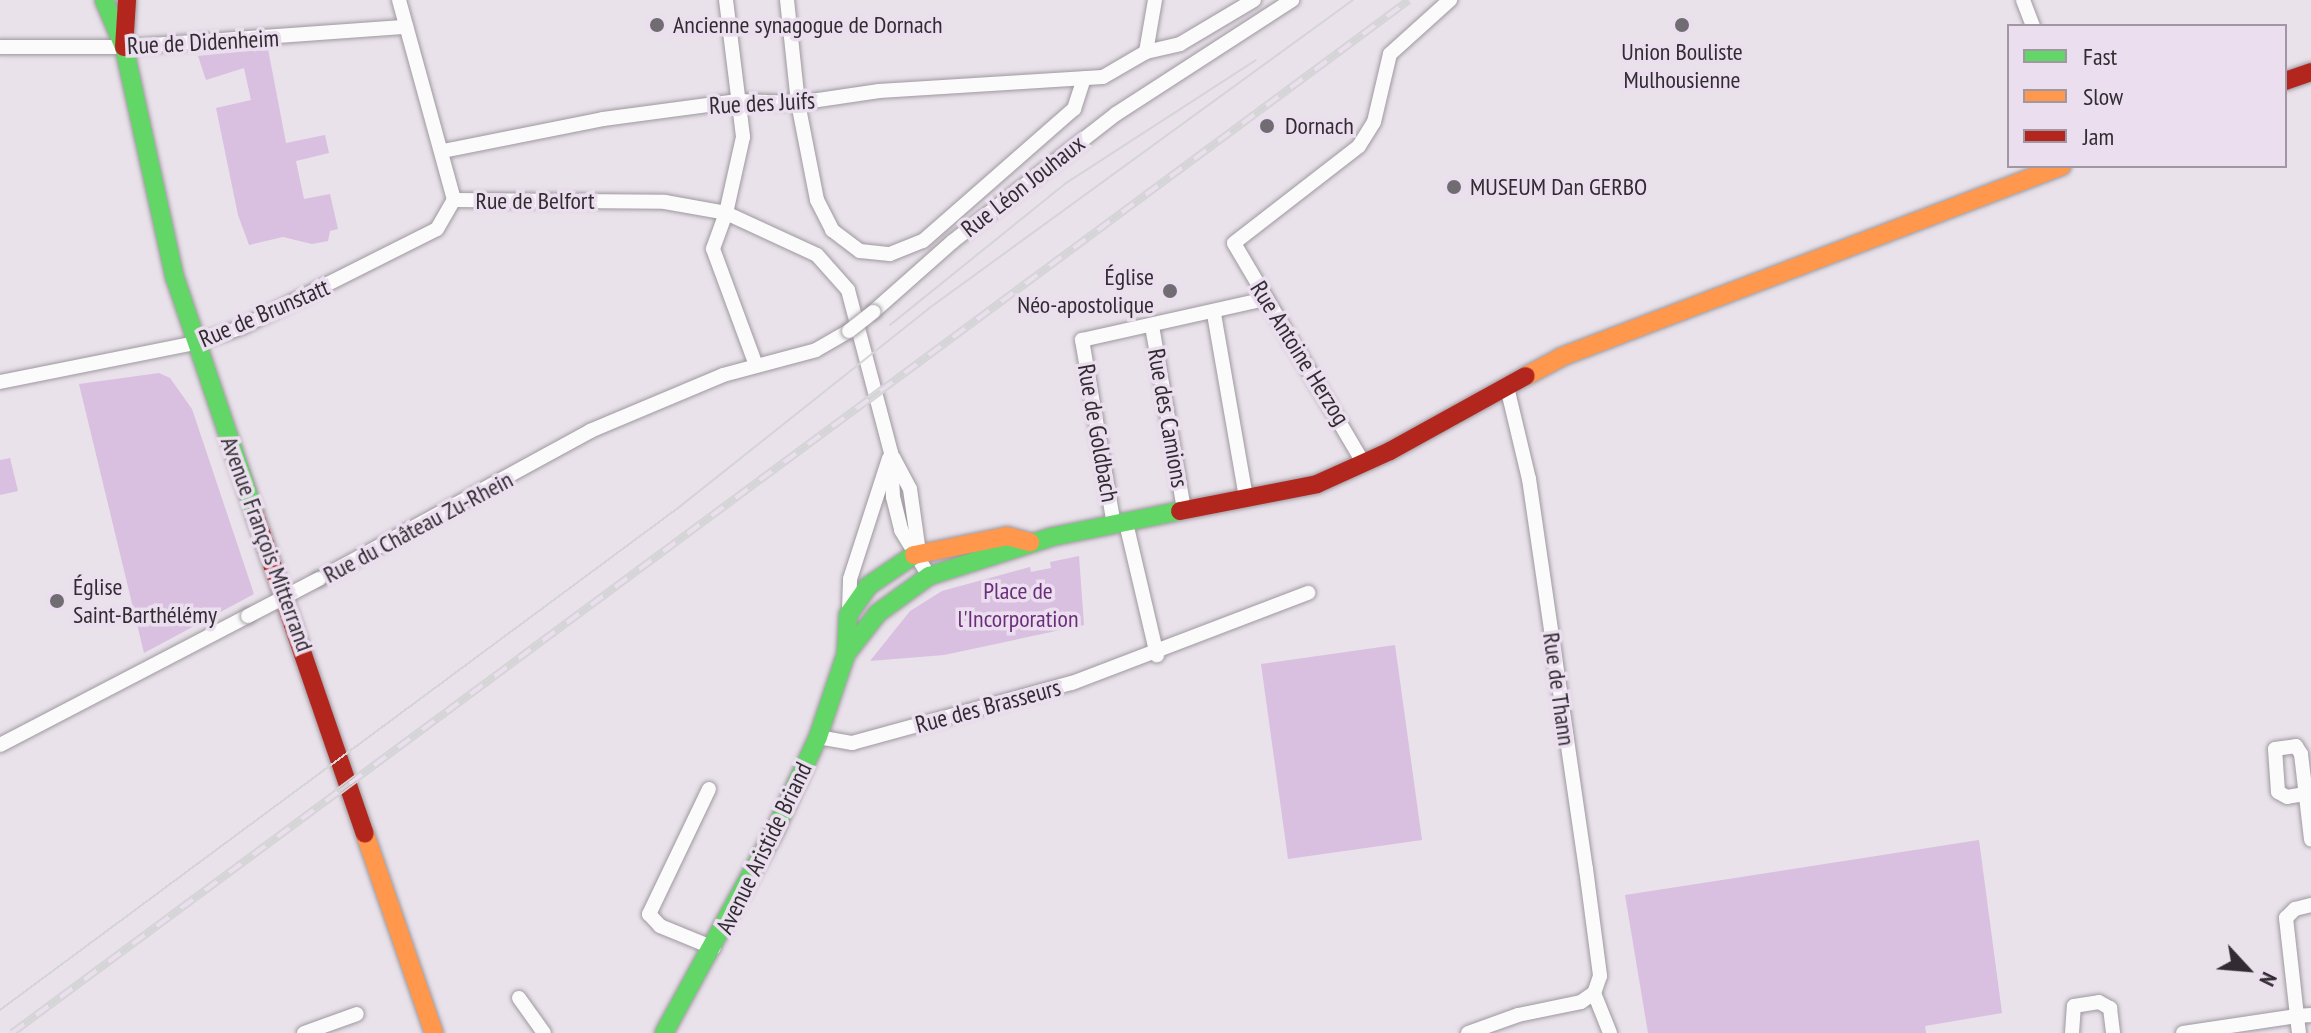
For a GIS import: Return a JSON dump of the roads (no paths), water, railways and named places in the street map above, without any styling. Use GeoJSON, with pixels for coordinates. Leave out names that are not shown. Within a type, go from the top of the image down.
{"type":"FeatureCollection","features":[{"type":"Feature","properties":{"kind":"main road","name":"Avenue François Mitterrand"},"geometry":{"type":"LineString","coordinates":[[104,0],[124,47],[175,278],[195,343],[434,1033]]}},
{"type":"Feature","properties":{"kind":"main road","name":"Avenue François Mitterrand"},"geometry":{"type":"LineString","coordinates":[[124,47],[127,0]]}},
{"type":"Feature","properties":{"kind":"main road"},"geometry":{"type":"LineString","coordinates":[[2287,80],[2311,72]]}},
{"type":"Feature","properties":{"kind":"main road"},"geometry":{"type":"LineString","coordinates":[[929,576],[1030,542],[1317,484],[1364,464],[1591,344],[2057,168]]}},
{"type":"Feature","properties":{"kind":"main road"},"geometry":{"type":"LineString","coordinates":[[848,615],[868,586],[919,552],[1007,536],[1030,542]]}},
{"type":"Feature","properties":{"kind":"main road","name":"Avenue Aristide Briand"},"geometry":{"type":"LineString","coordinates":[[846,654],[878,613],[929,576]]}},
{"type":"Feature","properties":{"kind":"main road","name":"Avenue Aristide Briand"},"geometry":{"type":"LineString","coordinates":[[664,1033],[714,948],[818,737],[846,654],[848,615]]}},
{"type":"Feature","properties":{"kind":"street","name":"Rue de Belfort"},"geometry":{"type":"LineString","coordinates":[[399,0],[454,200],[665,202],[726,213],[797,243],[839,276],[854,306],[891,453],[893,497],[901,530],[919,552],[929,576]]}},
{"type":"Feature","properties":{"kind":"street"},"geometry":{"type":"LineString","coordinates":[[726,0],[743,137],[726,213],[713,249],[756,365]]}},
{"type":"Feature","properties":{"kind":"street"},"geometry":{"type":"LineString","coordinates":[[787,0],[798,103],[823,215],[849,246],[890,254],[923,241],[1074,109],[1084,79]]}},
{"type":"Feature","properties":{"kind":"street"},"geometry":{"type":"LineString","coordinates":[[1146,52],[1155,0]]}},
{"type":"Feature","properties":{"kind":"street","name":"Rue des Juifs"},"geometry":{"type":"LineString","coordinates":[[443,151],[603,119],[738,101],[798,103],[879,91],[1103,77],[1146,52],[1180,44],[1254,0]]}},
{"type":"Feature","properties":{"kind":"street","name":"Rue Léon Jouhaux"},"geometry":{"type":"LineString","coordinates":[[756,365],[816,350],[849,331],[952,242],[1116,114],[1292,0]]}},
{"type":"Feature","properties":{"kind":"street","name":"Rue Antoine Herzog"},"geometry":{"type":"LineString","coordinates":[[1364,464],[1234,243],[1359,146],[1374,122],[1390,54],[1450,0]]}},
{"type":"Feature","properties":{"kind":"street"},"geometry":{"type":"LineString","coordinates":[[2023,0],[2032,24]]}},
{"type":"Feature","properties":{"kind":"street","name":"Rue de Didenheim"},"geometry":{"type":"LineString","coordinates":[[0,47],[124,47],[406,27]]}},
{"type":"Feature","properties":{"kind":"street","name":"Rue de Brunstatt"},"geometry":{"type":"LineString","coordinates":[[0,382],[195,343],[311,296],[437,229],[454,200]]}},
{"type":"Feature","properties":{"kind":"street","name":"Rue de Goldbach"},"geometry":{"type":"LineString","coordinates":[[1120,524],[1082,340],[1214,314],[1266,299]]}},
{"type":"Feature","properties":{"kind":"street"},"geometry":{"type":"LineString","coordinates":[[1214,314],[1246,497]]}},
{"type":"Feature","properties":{"kind":"street","name":"Rue des Camions"},"geometry":{"type":"LineString","coordinates":[[1152,326],[1184,510]]}},
{"type":"Feature","properties":{"kind":"street","name":"Rue du Château Zu-Rhein"},"geometry":{"type":"LineString","coordinates":[[0,745],[319,579],[590,431],[756,365]]}},
{"type":"Feature","properties":{"kind":"street","name":"Rue de Thann"},"geometry":{"type":"LineString","coordinates":[[1507,387],[1529,479],[1586,869],[1600,976],[1594,993]]}},
{"type":"Feature","properties":{"kind":"street"},"geometry":{"type":"LineString","coordinates":[[848,615],[850,579],[891,453]]}},
{"type":"Feature","properties":{"kind":"street"},"geometry":{"type":"LineString","coordinates":[[1120,524],[1157,655]]}},
{"type":"Feature","properties":{"kind":"street","name":"Rue des Brasseurs"},"geometry":{"type":"LineString","coordinates":[[818,737],[852,743],[1157,655],[1308,593]]}},
{"type":"Feature","properties":{"kind":"street"},"geometry":{"type":"LineString","coordinates":[[709,789],[649,914],[660,926],[714,948]]}},
{"type":"Feature","properties":{"kind":"street"},"geometry":{"type":"LineString","coordinates":[[2305,794],[2311,839]]}},
{"type":"Feature","properties":{"kind":"street"},"geometry":{"type":"LineString","coordinates":[[2299,1033],[2304,1016],[2286,918],[2295,909],[2311,905]]}},
{"type":"Feature","properties":{"kind":"street"},"geometry":{"type":"LineString","coordinates":[[1468,1033],[1518,1015],[1581,1002],[1594,993],[1610,1033]]}},
{"type":"Feature","properties":{"kind":"street"},"geometry":{"type":"LineString","coordinates":[[519,998],[544,1033]]}},
{"type":"Feature","properties":{"kind":"street"},"geometry":{"type":"LineString","coordinates":[[2072,1033],[2074,1006],[2099,1002],[2110,1008],[2113,1033]]}},
{"type":"Feature","properties":{"kind":"street"},"geometry":{"type":"LineString","coordinates":[[304,1033],[357,1014]]}},
{"type":"Feature","properties":{"kind":"street"},"geometry":{"type":"LineString","coordinates":[[2183,1033],[2304,1016]]}},
{"type":"Feature","properties":{"kind":"tram line"},"geometry":{"type":"LineString","coordinates":[[0,1010],[678,508],[928,309],[1353,0]]}},
{"type":"Feature","properties":{"kind":"tram line"},"geometry":{"type":"LineString","coordinates":[[890,325],[1066,183],[1256,60]]}},
{"type":"Feature","properties":{"kind":"railway"},"geometry":{"type":"LineString","coordinates":[[12,1033],[1409,0]]}},
{"type":"Feature","properties":{"kind":"place","name":"Ancienne synagogue de Dornach"},"geometry":{"type":"Point","coordinates":[657,25]}},
{"type":"Feature","properties":{"kind":"place","name":"Union Bouliste Mulhousienne"},"geometry":{"type":"Point","coordinates":[1682,25]}},
{"type":"Feature","properties":{"kind":"place","name":"Dornach"},"geometry":{"type":"Point","coordinates":[1267,126]}},
{"type":"Feature","properties":{"kind":"place","name":"MUSEUM Dan GERBO"},"geometry":{"type":"Point","coordinates":[1454,187]}},
{"type":"Feature","properties":{"kind":"place","name":"Église Néo-apostolique"},"geometry":{"type":"Point","coordinates":[1170,291]}},
{"type":"Feature","properties":{"kind":"place","name":"Église Saint-Barthélémy"},"geometry":{"type":"Point","coordinates":[57,601]}},
{"type":"Feature","properties":{"kind":"park label","name":"Place de l'Incorporation"},"geometry":{"type":"Point","coordinates":[1018,605]}}]}
